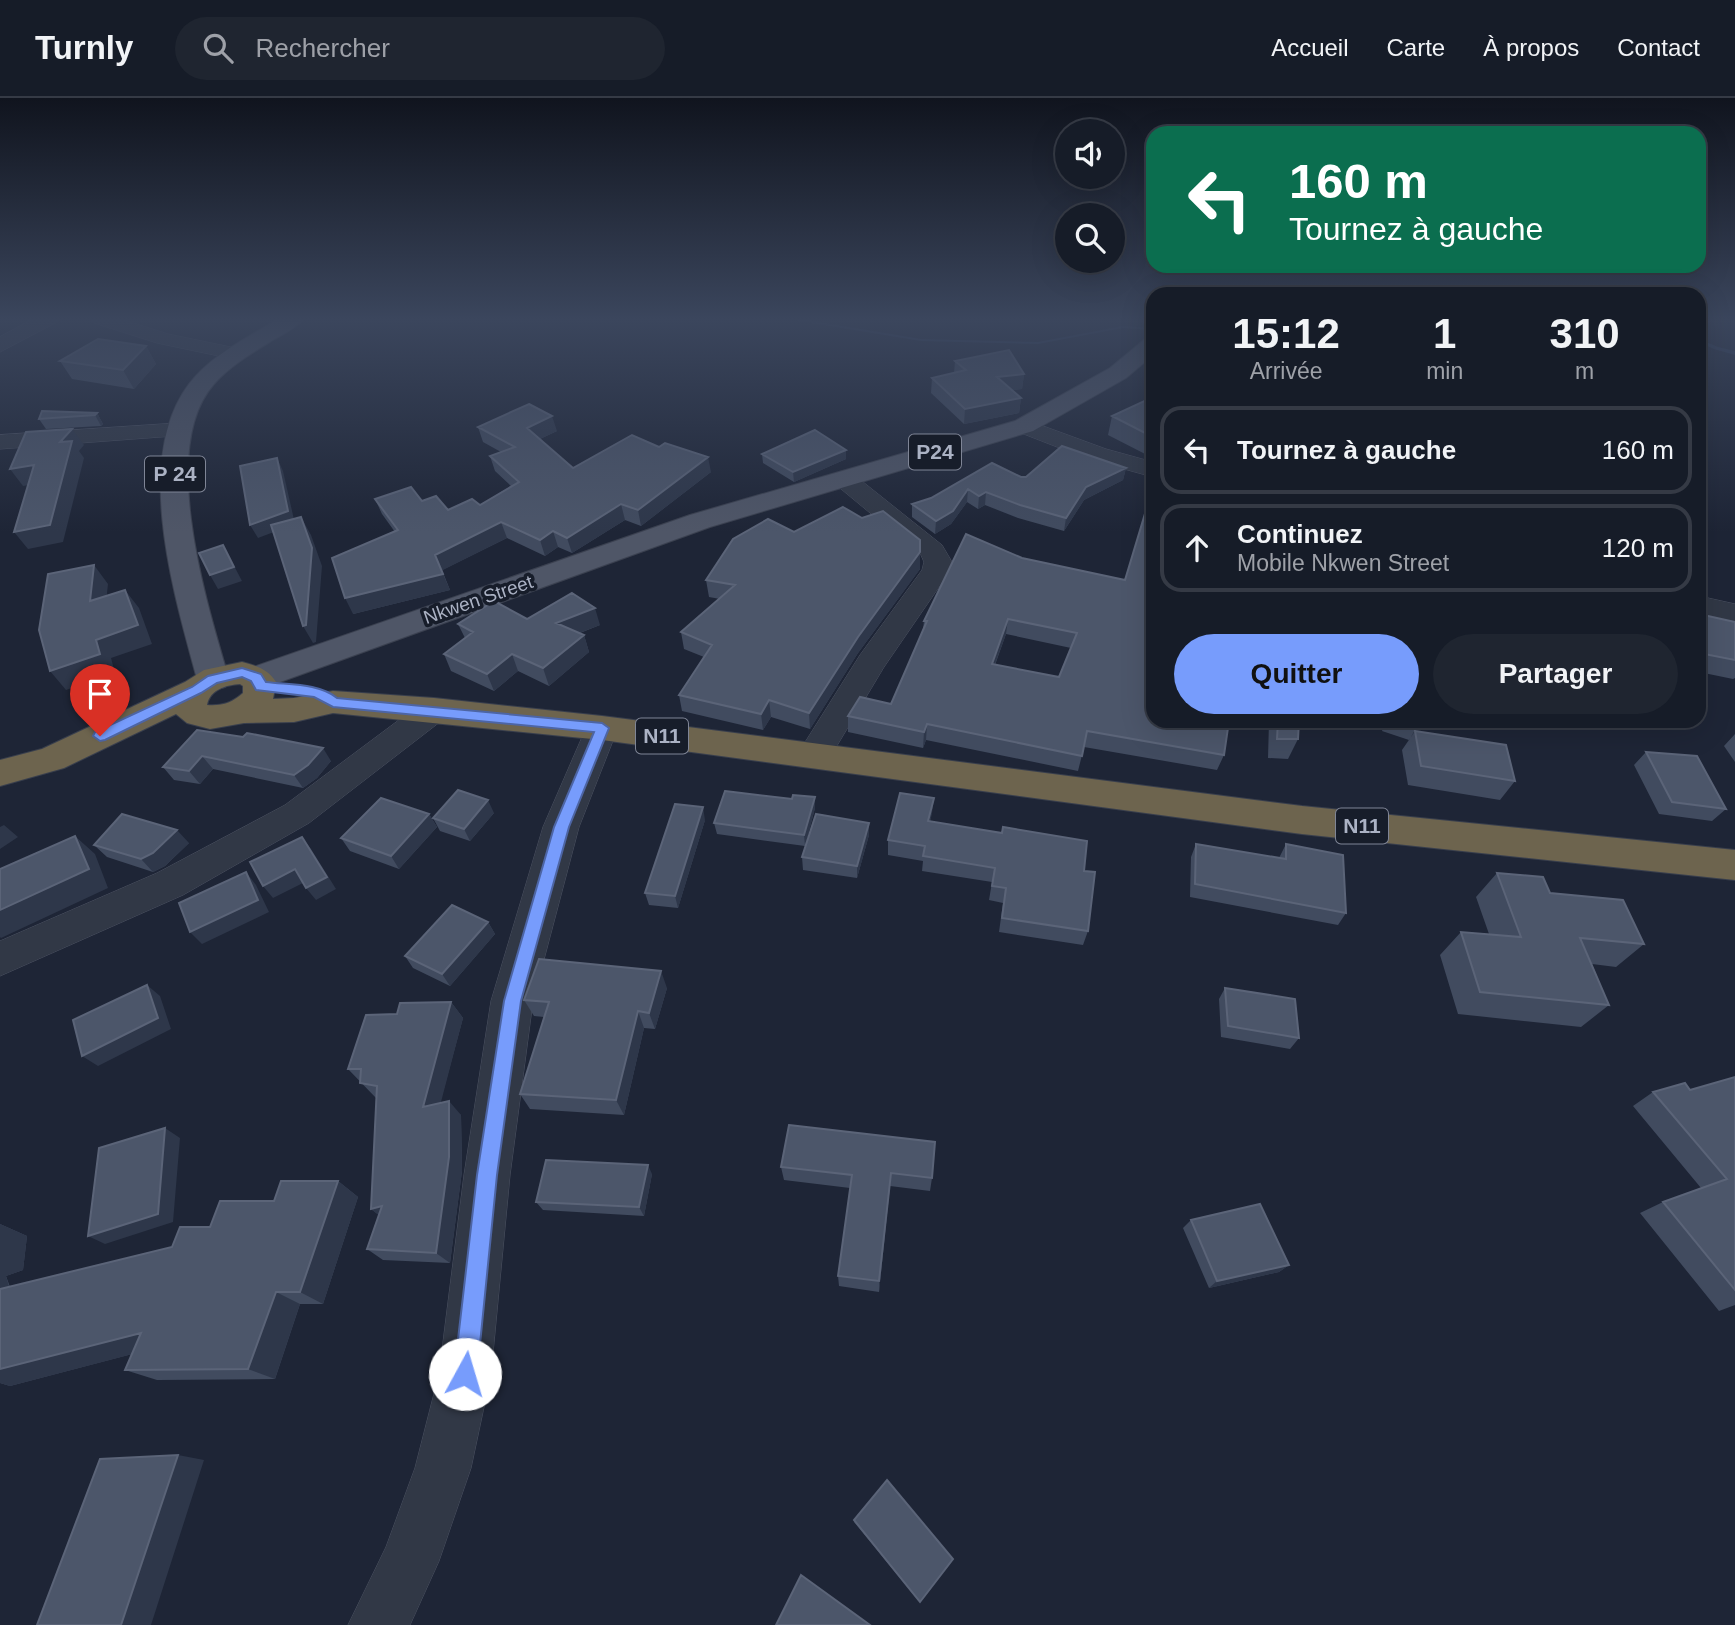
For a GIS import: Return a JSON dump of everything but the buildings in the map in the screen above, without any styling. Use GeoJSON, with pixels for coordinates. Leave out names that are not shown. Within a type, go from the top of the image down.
{"type":"FeatureCollection","features":[{"type":"Feature","properties":{"kind":"highway"},"geometry":{"type":"LineString","coordinates":[[0,773],[52,759],[216,700],[259,695],[259,682]]}},
{"type":"Feature","properties":{"kind":"highway","name":"N11"},"geometry":{"type":"LineString","coordinates":[[259,682],[314,692],[333,702]]}},
{"type":"Feature","properties":{"kind":"highway","name":"N11"},"geometry":{"type":"LineString","coordinates":[[216,700],[294,710],[333,702],[602,728],[1302,820],[1735,865]]}},
{"type":"Feature","properties":{"kind":"main road","name":"P 24"},"geometry":{"type":"LineString","coordinates":[[197,389],[179,430],[174,498],[192,605],[216,700]]}},
{"type":"Feature","properties":{"kind":"main road","name":"P24"},"geometry":{"type":"LineString","coordinates":[[844,479],[1024,426],[1089,389]]}},
{"type":"Feature","properties":{"kind":"main road","name":"Nkwen Street"},"geometry":{"type":"LineString","coordinates":[[259,682],[700,521],[844,479]]}},
{"type":"Feature","properties":{"kind":"street"},"geometry":{"type":"LineString","coordinates":[[1024,426],[1097,454],[1146,468]]}},
{"type":"Feature","properties":{"kind":"street"},"geometry":{"type":"LineString","coordinates":[[0,442],[179,430]]}},
{"type":"Feature","properties":{"kind":"street"},"geometry":{"type":"LineString","coordinates":[[814,755],[871,662],[936,571],[938,562],[932,551],[844,479]]}},
{"type":"Feature","properties":{"kind":"street"},"geometry":{"type":"LineString","coordinates":[[1706,607],[1735,613]]}},
{"type":"Feature","properties":{"kind":"street"},"geometry":{"type":"LineString","coordinates":[[0,959],[170,884],[297,814],[434,710]]}},
{"type":"Feature","properties":{"kind":"street"},"geometry":{"type":"LineString","coordinates":[[378,1625],[410,1561],[443,1468],[465,1374],[487,1175],[512,1001],[561,827],[602,728]]}},
{"type":"Feature","properties":{"kind":"route"},"geometry":{"type":"LineString","coordinates":[[100,736],[197,690],[213,679],[233,673],[250,674],[257,678],[261,687],[314,692],[333,702],[602,728],[561,827],[512,1001],[487,1175],[465,1374]]}}]}
